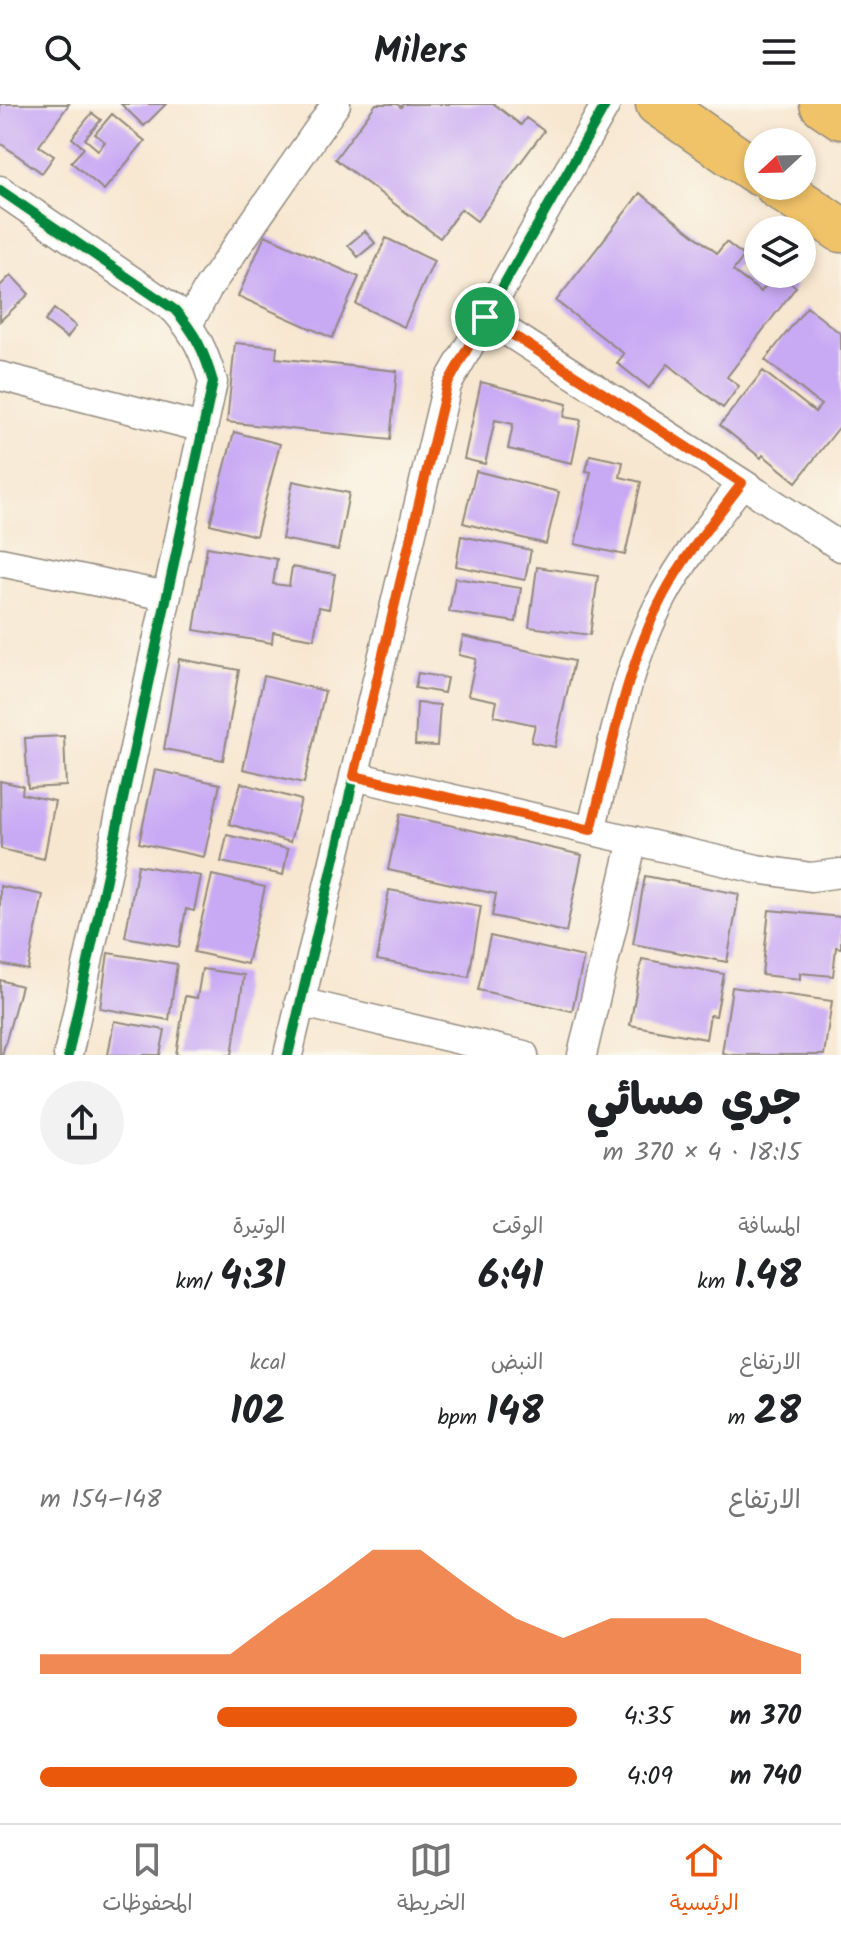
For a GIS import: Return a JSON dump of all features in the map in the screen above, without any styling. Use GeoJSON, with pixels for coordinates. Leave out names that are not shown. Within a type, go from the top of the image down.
{"type":"FeatureCollection","features":[{"type":"Feature","properties":{"kind":"main road"},"geometry":{"type":"LineString","coordinates":[[658,104],[744,163]]}},
{"type":"Feature","properties":{"kind":"main road"},"geometry":{"type":"LineString","coordinates":[[822,104],[841,117]]}},
{"type":"Feature","properties":{"kind":"main road"},"geometry":{"type":"LineString","coordinates":[[797,200],[841,230]]}},
{"type":"Feature","properties":{"kind":"street"},"geometry":{"type":"LineString","coordinates":[[188,325],[208,288],[336,104]]}},
{"type":"Feature","properties":{"kind":"street"},"geometry":{"type":"LineString","coordinates":[[288,1055],[447,385],[606,104]]}},
{"type":"Feature","properties":{"kind":"street"},"geometry":{"type":"LineString","coordinates":[[0,190],[175,310],[205,354],[213,382],[68,1055]]}},
{"type":"Feature","properties":{"kind":"street"},"geometry":{"type":"LineString","coordinates":[[485,317],[841,547]]}},
{"type":"Feature","properties":{"kind":"street"},"geometry":{"type":"LineString","coordinates":[[0,376],[203,428]]}},
{"type":"Feature","properties":{"kind":"street"},"geometry":{"type":"LineString","coordinates":[[591,830],[621,714],[647,632],[665,593],[742,483]]}},
{"type":"Feature","properties":{"kind":"street"},"geometry":{"type":"LineString","coordinates":[[0,562],[167,596]]}},
{"type":"Feature","properties":{"kind":"street"},"geometry":{"type":"LineString","coordinates":[[354,776],[757,869],[811,877],[841,873]]}},
{"type":"Feature","properties":{"kind":"street"},"geometry":{"type":"LineString","coordinates":[[582,1055],[633,840]]}},
{"type":"Feature","properties":{"kind":"street"},"geometry":{"type":"LineString","coordinates":[[299,1002],[524,1055]]}},
{"type":"Feature","properties":{"kind":"building"},"geometry":{"type":"Polygon","coordinates":[[[0,104],[69,104],[39,146],[54,156],[42,173],[0,143],[0,104]]]}},
{"type":"Feature","properties":{"kind":"building"},"geometry":{"type":"Polygon","coordinates":[[[121,104],[166,104],[144,126],[121,104]]]}},
{"type":"Feature","properties":{"kind":"building"},"geometry":{"type":"Polygon","coordinates":[[[376,104],[397,104],[401,107],[403,104],[494,104],[521,125],[526,118],[544,131],[477,221],[461,209],[440,238],[335,159],[376,104]]]}},
{"type":"Feature","properties":{"kind":"building"},"geometry":{"type":"Polygon","coordinates":[[[92,113],[101,120],[85,139],[98,150],[105,142],[95,134],[112,114],[145,141],[104,190],[71,162],[84,148],[72,138],[92,113]]]}},
{"type":"Feature","properties":{"kind":"building"},"geometry":{"type":"Polygon","coordinates":[[[640,193],[717,253],[726,242],[744,256],[733,271],[744,279],[744,288],[756,288],[761,292],[764,288],[795,288],[727,377],[739,386],[723,408],[668,364],[649,388],[617,363],[624,354],[556,301],[640,193]]]}},
{"type":"Feature","properties":{"kind":"building"},"geometry":{"type":"Polygon","coordinates":[[[365,231],[375,243],[358,257],[348,245],[365,231]]]}},
{"type":"Feature","properties":{"kind":"building"},"geometry":{"type":"Polygon","coordinates":[[[265,235],[359,277],[332,338],[238,296],[265,235]]]}},
{"type":"Feature","properties":{"kind":"building"},"geometry":{"type":"Polygon","coordinates":[[[386,238],[434,261],[404,327],[356,304],[386,238]]]}},
{"type":"Feature","properties":{"kind":"building"},"geometry":{"type":"Polygon","coordinates":[[[11,275],[29,294],[0,321],[0,286],[11,275]]]}},
{"type":"Feature","properties":{"kind":"building"},"geometry":{"type":"Polygon","coordinates":[[[807,307],[841,334],[841,425],[796,482],[720,425],[763,371],[815,412],[821,405],[765,360],[807,307]]]}},
{"type":"Feature","properties":{"kind":"building"},"geometry":{"type":"Polygon","coordinates":[[[54,309],[76,326],[67,338],[45,321],[54,309]]]}},
{"type":"Feature","properties":{"kind":"building"},"geometry":{"type":"Polygon","coordinates":[[[235,343],[277,347],[276,358],[397,371],[390,440],[227,422],[235,343]]]}},
{"type":"Feature","properties":{"kind":"building"},"geometry":{"type":"Polygon","coordinates":[[[481,382],[567,404],[564,417],[581,420],[572,463],[508,449],[513,424],[495,420],[485,464],[464,459],[481,382]]]}},
{"type":"Feature","properties":{"kind":"building"},"geometry":{"type":"Polygon","coordinates":[[[234,432],[280,444],[256,536],[210,524],[234,432]]]}},
{"type":"Feature","properties":{"kind":"building"},"geometry":{"type":"Polygon","coordinates":[[[590,455],[623,462],[620,477],[641,482],[625,555],[575,544],[591,472],[586,471],[590,455]]]}},
{"type":"Feature","properties":{"kind":"building"},"geometry":{"type":"Polygon","coordinates":[[[476,471],[559,492],[546,544],[463,523],[476,471]]]}},
{"type":"Feature","properties":{"kind":"building"},"geometry":{"type":"Polygon","coordinates":[[[293,481],[349,493],[338,550],[282,539],[293,481]]]}},
{"type":"Feature","properties":{"kind":"building"},"geometry":{"type":"Polygon","coordinates":[[[461,536],[531,550],[525,580],[456,566],[461,536]]]}},
{"type":"Feature","properties":{"kind":"building"},"geometry":{"type":"Polygon","coordinates":[[[207,547],[277,559],[273,584],[289,586],[292,567],[335,574],[329,609],[319,607],[314,639],[273,632],[272,643],[194,630],[207,547]]]}},
{"type":"Feature","properties":{"kind":"building"},"geometry":{"type":"Polygon","coordinates":[[[537,567],[598,576],[590,635],[529,627],[537,567]]]}},
{"type":"Feature","properties":{"kind":"building"},"geometry":{"type":"Polygon","coordinates":[[[455,578],[521,588],[516,622],[449,612],[455,578]]]}},
{"type":"Feature","properties":{"kind":"building"},"geometry":{"type":"Polygon","coordinates":[[[463,636],[574,661],[555,747],[531,742],[535,725],[494,716],[497,701],[468,695],[476,659],[459,655],[463,636]]]}},
{"type":"Feature","properties":{"kind":"building"},"geometry":{"type":"Polygon","coordinates":[[[179,659],[239,670],[223,760],[164,749],[179,659]]]}},
{"type":"Feature","properties":{"kind":"building"},"geometry":{"type":"Polygon","coordinates":[[[418,673],[447,678],[444,693],[415,688],[418,673]]]}},
{"type":"Feature","properties":{"kind":"building"},"geometry":{"type":"Polygon","coordinates":[[[264,676],[325,691],[304,783],[243,769],[264,676]]]}},
{"type":"Feature","properties":{"kind":"building"},"geometry":{"type":"Polygon","coordinates":[[[417,703],[440,705],[437,746],[415,745],[417,703]]]}},
{"type":"Feature","properties":{"kind":"building"},"geometry":{"type":"Polygon","coordinates":[[[64,736],[66,786],[28,788],[25,738],[64,736]]]}},
{"type":"Feature","properties":{"kind":"building"},"geometry":{"type":"Polygon","coordinates":[[[155,770],[220,784],[204,857],[139,843],[155,770]]]}},
{"type":"Feature","properties":{"kind":"building"},"geometry":{"type":"Polygon","coordinates":[[[0,781],[23,786],[22,794],[55,801],[44,859],[1,849],[0,781]]]}},
{"type":"Feature","properties":{"kind":"building"},"geometry":{"type":"Polygon","coordinates":[[[241,783],[301,800],[290,842],[229,824],[241,783]]]}},
{"type":"Feature","properties":{"kind":"building"},"geometry":{"type":"Polygon","coordinates":[[[400,814],[582,855],[566,932],[492,916],[496,894],[388,870],[400,814]]]}},
{"type":"Feature","properties":{"kind":"building"},"geometry":{"type":"Polygon","coordinates":[[[227,835],[288,849],[283,875],[221,862],[227,835]]]}},
{"type":"Feature","properties":{"kind":"building"},"geometry":{"type":"Polygon","coordinates":[[[138,865],[201,876],[194,911],[186,909],[179,947],[125,937],[138,865]]]}},
{"type":"Feature","properties":{"kind":"building"},"geometry":{"type":"Polygon","coordinates":[[[212,875],[265,887],[247,964],[194,952],[212,875]]]}},
{"type":"Feature","properties":{"kind":"building"},"geometry":{"type":"Polygon","coordinates":[[[645,876],[739,894],[727,962],[633,944],[645,876]]]}},
{"type":"Feature","properties":{"kind":"building"},"geometry":{"type":"Polygon","coordinates":[[[0,886],[43,895],[28,970],[0,964],[0,886]]]}},
{"type":"Feature","properties":{"kind":"building"},"geometry":{"type":"Polygon","coordinates":[[[389,890],[481,906],[469,977],[377,960],[389,890]]]}},
{"type":"Feature","properties":{"kind":"building"},"geometry":{"type":"Polygon","coordinates":[[[769,910],[841,917],[841,948],[836,947],[833,976],[800,973],[800,979],[762,975],[769,910]]]}},
{"type":"Feature","properties":{"kind":"building"},"geometry":{"type":"Polygon","coordinates":[[[490,936],[584,957],[572,1011],[478,990],[490,936]]]}},
{"type":"Feature","properties":{"kind":"building"},"geometry":{"type":"Polygon","coordinates":[[[108,953],[177,964],[169,1020],[100,1008],[108,953]]]}},
{"type":"Feature","properties":{"kind":"building"},"geometry":{"type":"Polygon","coordinates":[[[642,959],[724,974],[716,1016],[710,1015],[706,1039],[630,1025],[642,959]]]}},
{"type":"Feature","properties":{"kind":"building"},"geometry":{"type":"Polygon","coordinates":[[[202,969],[244,975],[232,1055],[176,1055],[185,996],[197,998],[202,969]]]}},
{"type":"Feature","properties":{"kind":"building"},"geometry":{"type":"Polygon","coordinates":[[[0,980],[21,986],[2,1055],[0,1055],[0,980]]]}},
{"type":"Feature","properties":{"kind":"building"},"geometry":{"type":"Polygon","coordinates":[[[732,987],[832,1001],[824,1055],[722,1053],[732,987]]]}},
{"type":"Feature","properties":{"kind":"building"},"geometry":{"type":"Polygon","coordinates":[[[114,1021],[165,1030],[160,1055],[108,1055],[114,1021]]]}},
{"type":"Feature","properties":{"kind":"cycle path"},"geometry":{"type":"LineString","coordinates":[[288,1055],[447,385],[606,104]]}},
{"type":"Feature","properties":{"kind":"cycle path"},"geometry":{"type":"LineString","coordinates":[[0,190],[175,310],[198,343],[213,382],[68,1055]]}},
{"type":"Feature","properties":{"kind":"route"},"geometry":{"type":"LineString","coordinates":[[485,317],[742,483],[665,593],[647,632],[621,714],[591,830],[354,776],[447,385],[485,317]]}}]}
